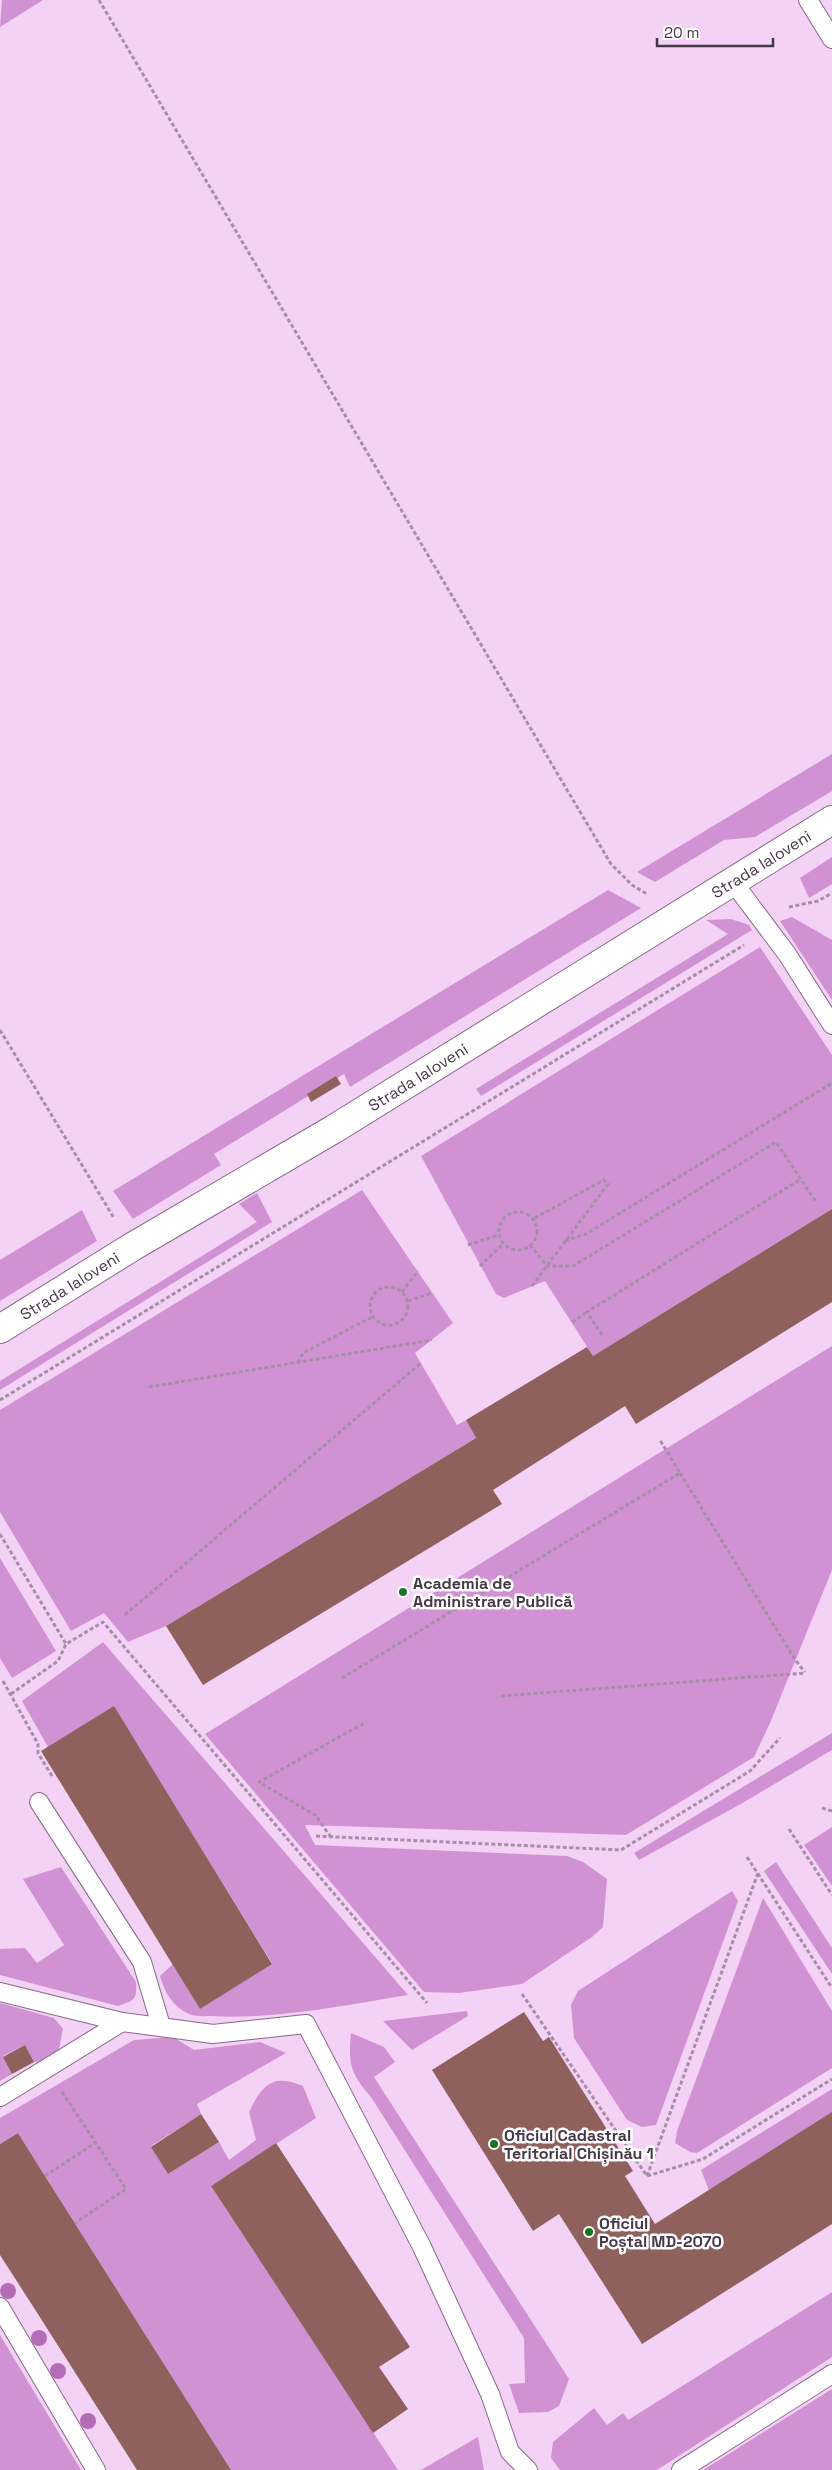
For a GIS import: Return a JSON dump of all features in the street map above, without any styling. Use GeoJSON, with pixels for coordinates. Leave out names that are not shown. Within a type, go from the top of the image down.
{"type":"FeatureCollection","features":[{"type":"Feature","properties":{"kind":"street","name":"Strada Ialoveni"},"geometry":{"type":"LineString","coordinates":[[0,1329],[132,1247],[334,1129],[832,820]]}},
{"type":"Feature","properties":{"kind":"lane"},"geometry":{"type":"LineString","coordinates":[[808,0],[832,39]]}},
{"type":"Feature","properties":{"kind":"lane"},"geometry":{"type":"LineString","coordinates":[[733,882],[787,954],[832,1025]]}},
{"type":"Feature","properties":{"kind":"lane"},"geometry":{"type":"LineString","coordinates":[[39,1802],[142,1962],[161,2026]]}},
{"type":"Feature","properties":{"kind":"lane"},"geometry":{"type":"LineString","coordinates":[[0,1992],[122,2022],[213,2034],[306,2024],[422,2247],[490,2394],[510,2452],[528,2470]]}},
{"type":"Feature","properties":{"kind":"lane"},"geometry":{"type":"LineString","coordinates":[[0,2097],[122,2022]]}},
{"type":"Feature","properties":{"kind":"lane"},"geometry":{"type":"LineString","coordinates":[[0,2307],[96,2470]]}},
{"type":"Feature","properties":{"kind":"lane"},"geometry":{"type":"LineString","coordinates":[[681,2470],[832,2374]]}},
{"type":"Feature","properties":{"kind":"path"},"geometry":{"type":"LineString","coordinates":[[99,0],[611,864],[632,885],[684,912]]}},
{"type":"Feature","properties":{"kind":"path"},"geometry":{"type":"LineString","coordinates":[[0,1400],[755,938],[778,910],[818,901],[832,893]]}},
{"type":"Feature","properties":{"kind":"path"},"geometry":{"type":"LineString","coordinates":[[0,1030],[132,1247]]}},
{"type":"Feature","properties":{"kind":"path"},"geometry":{"type":"LineString","coordinates":[[565,1242],[586,1234],[832,1083]]}},
{"type":"Feature","properties":{"kind":"path"},"geometry":{"type":"LineString","coordinates":[[547,1266],[573,1266],[776,1142],[816,1202]]}},
{"type":"Feature","properties":{"kind":"path"},"geometry":{"type":"LineString","coordinates":[[572,1322],[801,1179]]}},
{"type":"Feature","properties":{"kind":"path"},"geometry":{"type":"LineString","coordinates":[[532,1286],[608,1184],[604,1180],[533,1219]]}},
{"type":"Feature","properties":{"kind":"path"},"geometry":{"type":"LineString","coordinates":[[522,1212],[533,1219],[538,1231],[530,1245],[517,1250],[503,1244],[499,1235],[500,1222],[510,1213],[522,1212]]}},
{"type":"Feature","properties":{"kind":"path"},"geometry":{"type":"LineString","coordinates":[[468,1245],[499,1235]]}},
{"type":"Feature","properties":{"kind":"path"},"geometry":{"type":"LineString","coordinates":[[480,1266],[503,1244]]}},
{"type":"Feature","properties":{"kind":"path"},"geometry":{"type":"LineString","coordinates":[[530,1245],[547,1266]]}},
{"type":"Feature","properties":{"kind":"path"},"geometry":{"type":"LineString","coordinates":[[402,1292],[418,1271]]}},
{"type":"Feature","properties":{"kind":"path"},"geometry":{"type":"LineString","coordinates":[[387,1287],[393,1287],[402,1292],[408,1300],[408,1313],[400,1322],[388,1326],[382,1325],[372,1317],[369,1304],[375,1292],[387,1287]]}},
{"type":"Feature","properties":{"kind":"path"},"geometry":{"type":"LineString","coordinates":[[408,1300],[432,1293]]}},
{"type":"Feature","properties":{"kind":"path"},"geometry":{"type":"LineString","coordinates":[[586,1312],[602,1335]]}},
{"type":"Feature","properties":{"kind":"path"},"geometry":{"type":"LineString","coordinates":[[298,1363],[303,1353],[372,1317]]}},
{"type":"Feature","properties":{"kind":"path"},"geometry":{"type":"LineString","coordinates":[[149,1387],[432,1340]]}},
{"type":"Feature","properties":{"kind":"path"},"geometry":{"type":"LineString","coordinates":[[125,1615],[421,1363]]}},
{"type":"Feature","properties":{"kind":"path"},"geometry":{"type":"LineString","coordinates":[[500,1696],[805,1672],[796,1661],[660,1440]]}},
{"type":"Feature","properties":{"kind":"path"},"geometry":{"type":"LineString","coordinates":[[342,1678],[680,1473]]}},
{"type":"Feature","properties":{"kind":"path"},"geometry":{"type":"LineString","coordinates":[[0,1534],[66,1644]]}},
{"type":"Feature","properties":{"kind":"path"},"geometry":{"type":"LineString","coordinates":[[11,1694],[58,1660],[66,1644],[103,1622],[427,2003]]}},
{"type":"Feature","properties":{"kind":"path"},"geometry":{"type":"LineString","coordinates":[[3,1682],[38,1744],[38,1753],[58,1785],[55,1826]]}},
{"type":"Feature","properties":{"kind":"path"},"geometry":{"type":"LineString","coordinates":[[331,1837],[315,1815],[260,1782],[366,1722]]}},
{"type":"Feature","properties":{"kind":"path"},"geometry":{"type":"LineString","coordinates":[[316,1836],[621,1850],[750,1771],[780,1738]]}},
{"type":"Feature","properties":{"kind":"path"},"geometry":{"type":"LineString","coordinates":[[822,1808],[832,1811]]}},
{"type":"Feature","properties":{"kind":"path"},"geometry":{"type":"LineString","coordinates":[[789,1830],[832,1895]]}},
{"type":"Feature","properties":{"kind":"path"},"geometry":{"type":"LineString","coordinates":[[747,1857],[832,1988]]}},
{"type":"Feature","properties":{"kind":"path"},"geometry":{"type":"LineString","coordinates":[[647,2176],[758,1873]]}},
{"type":"Feature","properties":{"kind":"path"},"geometry":{"type":"LineString","coordinates":[[522,1994],[647,2176]]}},
{"type":"Feature","properties":{"kind":"path"},"geometry":{"type":"LineString","coordinates":[[47,2068],[126,2189],[75,2223]]}},
{"type":"Feature","properties":{"kind":"path"},"geometry":{"type":"LineString","coordinates":[[647,2176],[703,2159],[832,2079]]}},
{"type":"Feature","properties":{"kind":"path"},"geometry":{"type":"LineString","coordinates":[[45,2176],[95,2142]]}},
{"type":"Feature","properties":{"kind":"shaded area"},"geometry":{"type":"Polygon","coordinates":[[[2,0],[43,0],[0,27],[2,0]]]}},
{"type":"Feature","properties":{"kind":"shaded area"},"geometry":{"type":"Polygon","coordinates":[[[832,754],[832,791],[755,837],[724,840],[655,882],[637,872],[832,754]]]}},
{"type":"Feature","properties":{"kind":"shaded area"},"geometry":{"type":"Polygon","coordinates":[[[832,857],[832,884],[809,898],[800,878],[832,857]]]}},
{"type":"Feature","properties":{"kind":"shaded area"},"geometry":{"type":"Polygon","coordinates":[[[608,890],[641,908],[350,1087],[344,1074],[214,1154],[221,1165],[133,1219],[113,1191],[608,890]]]}},
{"type":"Feature","properties":{"kind":"shaded area"},"geometry":{"type":"Polygon","coordinates":[[[792,917],[832,940],[832,1000],[780,921],[792,917]]]}},
{"type":"Feature","properties":{"kind":"shaded area"},"geometry":{"type":"Polygon","coordinates":[[[731,919],[749,925],[752,930],[481,1096],[476,1089],[728,934],[706,920],[731,919]]]}},
{"type":"Feature","properties":{"kind":"shaded area"},"geometry":{"type":"Polygon","coordinates":[[[760,947],[832,1055],[832,1209],[593,1356],[545,1281],[504,1298],[496,1294],[421,1156],[760,947]]]}},
{"type":"Feature","properties":{"kind":"shaded area"},"geometry":{"type":"Polygon","coordinates":[[[362,1190],[453,1323],[415,1353],[457,1425],[466,1420],[476,1438],[166,1626],[128,1642],[104,1613],[71,1631],[0,1512],[0,1410],[362,1190]]]}},
{"type":"Feature","properties":{"kind":"shaded area"},"geometry":{"type":"Polygon","coordinates":[[[257,1193],[272,1222],[0,1390],[0,1381],[257,1222],[239,1204],[257,1193]]]}},
{"type":"Feature","properties":{"kind":"shaded area"},"geometry":{"type":"Polygon","coordinates":[[[82,1210],[97,1241],[0,1301],[0,1260],[82,1210]]]}},
{"type":"Feature","properties":{"kind":"shaded area"},"geometry":{"type":"Polygon","coordinates":[[[832,1346],[832,1570],[770,1723],[754,1757],[626,1835],[305,1825],[315,1845],[567,1856],[583,1862],[607,1879],[603,1927],[592,1937],[522,1984],[459,1993],[424,1992],[205,1734],[832,1346]]]}},
{"type":"Feature","properties":{"kind":"shaded area"},"geometry":{"type":"Polygon","coordinates":[[[0,1558],[56,1651],[12,1678],[0,1658],[0,1558]]]}},
{"type":"Feature","properties":{"kind":"shaded area"},"geometry":{"type":"Polygon","coordinates":[[[103,1642],[408,1995],[310,2011],[260,2016],[195,2016],[178,2008],[167,1994],[160,1976],[173,1964],[200,2009],[272,1963],[114,1707],[48,1747],[22,1701],[103,1642]]]}},
{"type":"Feature","properties":{"kind":"shaded area"},"geometry":{"type":"Polygon","coordinates":[[[832,1733],[832,1750],[739,1805],[639,1860],[634,1853],[832,1733]]]}},
{"type":"Feature","properties":{"kind":"shaded area"},"geometry":{"type":"Polygon","coordinates":[[[832,1827],[832,1886],[804,1845],[832,1827]]]}},
{"type":"Feature","properties":{"kind":"shaded area"},"geometry":{"type":"Polygon","coordinates":[[[776,1862],[832,1948],[832,1974],[764,1871],[776,1862]]]}},
{"type":"Feature","properties":{"kind":"shaded area"},"geometry":{"type":"Polygon","coordinates":[[[61,1867],[136,1982],[135,1996],[131,2001],[118,2006],[0,1975],[0,1949],[25,1948],[37,1963],[64,1945],[23,1879],[61,1867]]]}},
{"type":"Feature","properties":{"kind":"shaded area"},"geometry":{"type":"Polygon","coordinates":[[[732,1891],[738,1901],[656,2125],[642,2127],[627,2120],[574,2038],[571,2005],[578,1991],[732,1891]]]}},
{"type":"Feature","properties":{"kind":"shaded area"},"geometry":{"type":"Polygon","coordinates":[[[763,1898],[832,2011],[832,2068],[697,2153],[690,2152],[675,2143],[677,2131],[763,1898]]]}},
{"type":"Feature","properties":{"kind":"shaded area"},"geometry":{"type":"Polygon","coordinates":[[[0,2003],[54,2018],[63,2029],[59,2049],[47,2060],[34,2062],[25,2045],[3,2056],[12,2074],[0,2081],[0,2003]]]}},
{"type":"Feature","properties":{"kind":"shaded area"},"geometry":{"type":"Polygon","coordinates":[[[467,2011],[468,2016],[412,2050],[383,2021],[467,2011]]]}},
{"type":"Feature","properties":{"kind":"shaded area"},"geometry":{"type":"Polygon","coordinates":[[[351,2033],[384,2047],[395,2062],[374,2077],[569,2379],[559,2406],[548,2412],[519,2413],[509,2384],[525,2383],[524,2338],[371,2097],[355,2075],[350,2053],[351,2033]]]}},
{"type":"Feature","properties":{"kind":"shaded area"},"geometry":{"type":"Polygon","coordinates":[[[173,2037],[194,2050],[260,2042],[286,2053],[197,2104],[201,2114],[151,2146],[168,2174],[219,2142],[229,2160],[256,2140],[249,2112],[264,2088],[276,2081],[292,2082],[303,2086],[316,2118],[211,2186],[398,2470],[231,2470],[18,2133],[0,2144],[0,2118],[134,2040],[173,2037]]]}},
{"type":"Feature","properties":{"kind":"shaded area"},"geometry":{"type":"Polygon","coordinates":[[[832,2089],[832,2113],[710,2193],[701,2170],[832,2089]]]}},
{"type":"Feature","properties":{"kind":"shaded area"},"geometry":{"type":"Polygon","coordinates":[[[832,2292],[832,2357],[657,2470],[560,2470],[551,2458],[553,2442],[594,2408],[607,2425],[623,2413],[628,2420],[832,2292]]]}},
{"type":"Feature","properties":{"kind":"shaded area"},"geometry":{"type":"Polygon","coordinates":[[[0,2335],[81,2470],[0,2470],[0,2335]]]}},
{"type":"Feature","properties":{"kind":"shaded area"},"geometry":{"type":"Polygon","coordinates":[[[832,2389],[832,2470],[703,2470],[832,2389]]]}},
{"type":"Feature","properties":{"kind":"shaded area"},"geometry":{"type":"Polygon","coordinates":[[[478,2437],[484,2470],[421,2470],[478,2437]]]}},
{"type":"Feature","properties":{"kind":"building"},"geometry":{"type":"Polygon","coordinates":[[[336,1076],[341,1084],[311,1102],[307,1094],[336,1076]]]}},
{"type":"Feature","properties":{"kind":"building"},"geometry":{"type":"Polygon","coordinates":[[[832,1209],[832,1302],[636,1424],[625,1406],[493,1490],[502,1504],[203,1685],[166,1626],[476,1438],[466,1420],[587,1347],[593,1356],[832,1209]]]}},
{"type":"Feature","properties":{"kind":"building"},"geometry":{"type":"Polygon","coordinates":[[[114,1706],[272,1964],[200,2009],[41,1751],[114,1706]]]}},
{"type":"Feature","properties":{"kind":"building"},"geometry":{"type":"Polygon","coordinates":[[[524,2012],[543,2041],[549,2037],[633,2171],[625,2176],[655,2224],[832,2112],[832,2224],[642,2344],[559,2214],[533,2231],[432,2070],[524,2012]]]}},
{"type":"Feature","properties":{"kind":"building"},"geometry":{"type":"Polygon","coordinates":[[[25,2045],[34,2062],[12,2074],[3,2057],[25,2045]]]}},
{"type":"Feature","properties":{"kind":"building"},"geometry":{"type":"Polygon","coordinates":[[[201,2114],[219,2142],[168,2174],[151,2147],[201,2114]]]}},
{"type":"Feature","properties":{"kind":"building"},"geometry":{"type":"Polygon","coordinates":[[[18,2133],[231,2470],[137,2470],[0,2255],[0,2144],[18,2133]]]}},
{"type":"Feature","properties":{"kind":"building"},"geometry":{"type":"Polygon","coordinates":[[[276,2143],[410,2347],[379,2367],[408,2409],[373,2433],[211,2186],[276,2143]]]}},
{"type":"Feature","properties":{"kind":"place","name":"Academia de Administrare Publică"},"geometry":{"type":"Point","coordinates":[403,1592]}},
{"type":"Feature","properties":{"kind":"place","name":"Oficiul Cadastral Teritorial Chișinău 1"},"geometry":{"type":"Point","coordinates":[494,2144]}},
{"type":"Feature","properties":{"kind":"place","name":"Oficiul Poștal MD-2070"},"geometry":{"type":"Point","coordinates":[589,2232]}}]}
